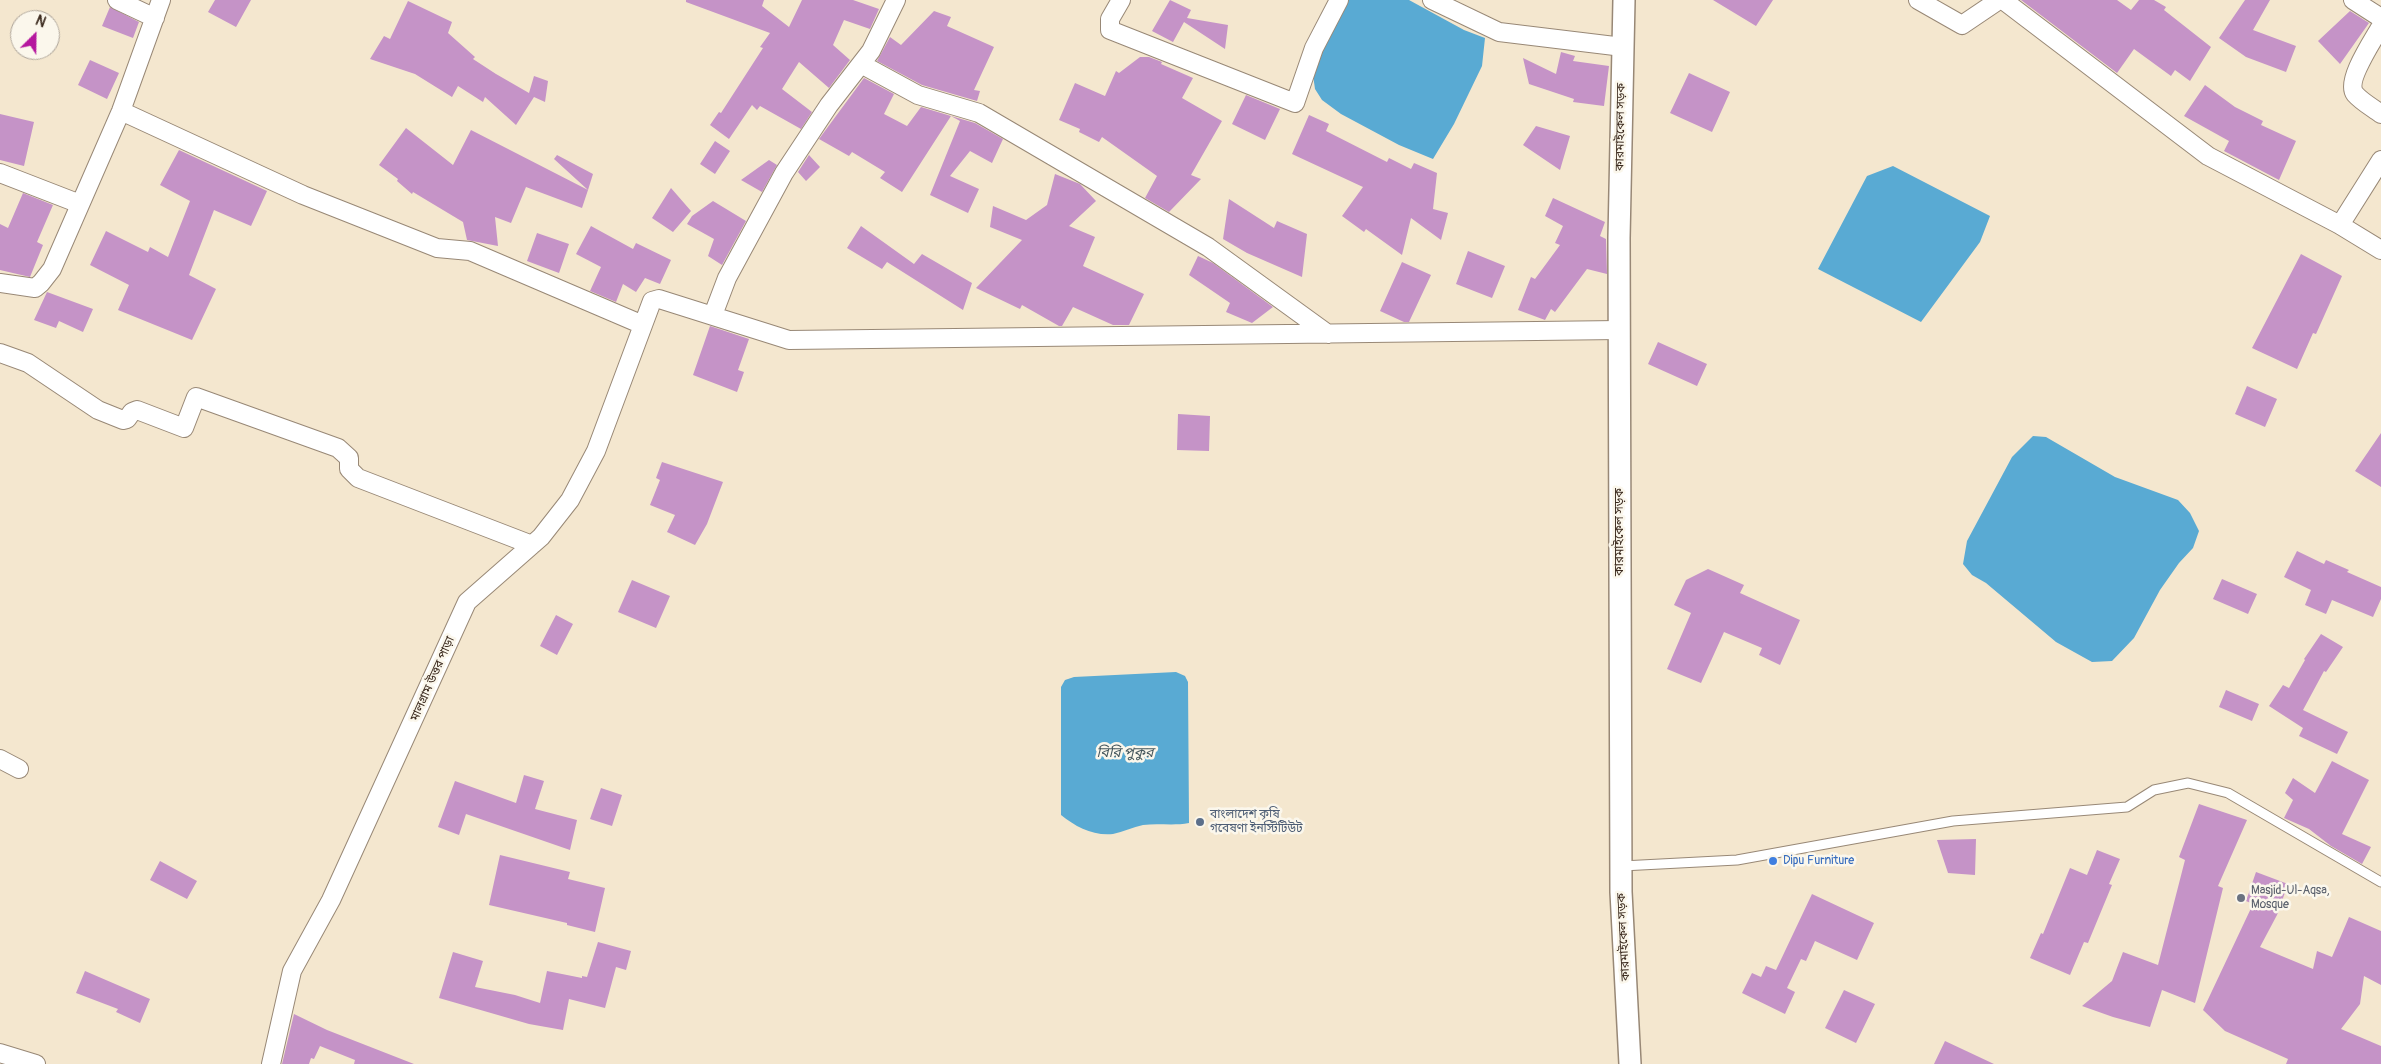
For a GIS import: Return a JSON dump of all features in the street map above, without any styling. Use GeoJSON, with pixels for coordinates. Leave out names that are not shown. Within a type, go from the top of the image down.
{"type":"FeatureCollection","features":[{"type":"Feature","properties":{"kind":"street"},"geometry":{"type":"LineString","coordinates":[[117,0],[155,18]]}},
{"type":"Feature","properties":{"kind":"street"},"geometry":{"type":"LineString","coordinates":[[0,282],[35,288],[52,269],[121,111],[161,0]]}},
{"type":"Feature","properties":{"kind":"street"},"geometry":{"type":"LineString","coordinates":[[896,0],[871,51],[784,173],[727,278],[714,315],[789,340],[1619,330]]}},
{"type":"Feature","properties":{"kind":"street"},"geometry":{"type":"LineString","coordinates":[[1121,0],[1110,19],[1110,30],[1296,103],[1314,48],[1339,0]]}},
{"type":"Feature","properties":{"kind":"street"},"geometry":{"type":"LineString","coordinates":[[1432,0],[1499,32],[1623,46]]}},
{"type":"Feature","properties":{"kind":"street","name":"কারমাইকেল সড়ক"},"geometry":{"type":"LineString","coordinates":[[1624,0],[1619,330],[1621,866],[1630,1064]]}},
{"type":"Feature","properties":{"kind":"street"},"geometry":{"type":"LineString","coordinates":[[1918,0],[1962,25],[1999,0]]}},
{"type":"Feature","properties":{"kind":"street"},"geometry":{"type":"LineString","coordinates":[[2003,0],[2208,156],[2340,225],[2381,250]]}},
{"type":"Feature","properties":{"kind":"street"},"geometry":{"type":"LineString","coordinates":[[2353,0],[2381,18]]}},
{"type":"Feature","properties":{"kind":"street"},"geometry":{"type":"LineString","coordinates":[[2381,26],[2354,75],[2352,86],[2355,94],[2381,114]]}},
{"type":"Feature","properties":{"kind":"street"},"geometry":{"type":"LineString","coordinates":[[861,64],[918,95],[979,113],[1208,247],[1328,334]]}},
{"type":"Feature","properties":{"kind":"street"},"geometry":{"type":"LineString","coordinates":[[121,111],[303,196],[437,248],[470,251],[643,325]]}},
{"type":"Feature","properties":{"kind":"street"},"geometry":{"type":"LineString","coordinates":[[2340,225],[2381,160]]}},
{"type":"Feature","properties":{"kind":"street"},"geometry":{"type":"LineString","coordinates":[[0,173],[80,204]]}},
{"type":"Feature","properties":{"kind":"street","name":"মালগ্রাম উত্তর পাড়া"},"geometry":{"type":"LineString","coordinates":[[271,1064],[292,971],[335,891],[467,602],[532,545],[570,500],[596,451],[652,301],[660,299],[714,315]]}},
{"type":"Feature","properties":{"kind":"street"},"geometry":{"type":"LineString","coordinates":[[0,353],[28,363],[98,410],[123,420],[127,419],[132,412],[137,410],[184,428],[196,397],[338,448],[349,458],[349,469],[358,478],[532,545]]}},
{"type":"Feature","properties":{"kind":"street"},"geometry":{"type":"LineString","coordinates":[[0,759],[19,769]]}},
{"type":"Feature","properties":{"kind":"street"},"geometry":{"type":"LineString","coordinates":[[0,1053],[36,1064]]}},
{"type":"Feature","properties":{"kind":"lane"},"geometry":{"type":"LineString","coordinates":[[1621,866],[1737,860],[1953,821],[2127,807],[2154,790],[2188,783],[2228,793],[2381,882]]}},
{"type":"Feature","properties":{"kind":"water"},"geometry":{"type":"Polygon","coordinates":[[[1344,0],[1409,0],[1464,30],[1485,38],[1482,66],[1454,124],[1433,159],[1399,145],[1341,114],[1322,100],[1315,89],[1313,75],[1344,0]]]}},
{"type":"Feature","properties":{"kind":"water"},"geometry":{"type":"Polygon","coordinates":[[[1893,166],[1990,216],[1980,242],[1921,322],[1818,269],[1867,176],[1893,166]]]}},
{"type":"Feature","properties":{"kind":"water"},"geometry":{"type":"Polygon","coordinates":[[[2033,436],[2046,437],[2115,477],[2178,500],[2190,513],[2199,531],[2193,548],[2179,563],[2160,590],[2134,638],[2112,661],[2092,662],[2056,642],[1986,583],[1972,575],[1963,564],[1967,541],[2012,457],[2033,436]]]}},
{"type":"Feature","properties":{"kind":"water","name":"বিরি পুকুর"},"geometry":{"type":"Polygon","coordinates":[[[1176,672],[1185,676],[1188,682],[1189,823],[1143,825],[1113,834],[1099,834],[1085,830],[1061,815],[1061,687],[1065,680],[1074,677],[1176,672]]]}},
{"type":"Feature","properties":{"kind":"building"},"geometry":{"type":"Polygon","coordinates":[[[215,0],[251,0],[236,27],[208,12],[215,0]]]}},
{"type":"Feature","properties":{"kind":"building"},"geometry":{"type":"Polygon","coordinates":[[[686,0],[764,0],[762,6],[789,27],[802,0],[853,0],[879,9],[870,29],[844,20],[833,45],[850,60],[829,88],[799,62],[782,89],[812,112],[801,129],[760,106],[757,110],[752,105],[729,139],[710,125],[719,112],[721,113],[763,48],[760,47],[770,33],[686,2],[686,0]]]}},
{"type":"Feature","properties":{"kind":"building"},"geometry":{"type":"Polygon","coordinates":[[[1170,0],[1191,10],[1187,18],[1228,25],[1225,49],[1184,22],[1173,42],[1152,31],[1170,0]]]}},
{"type":"Feature","properties":{"kind":"building"},"geometry":{"type":"Polygon","coordinates":[[[1713,0],[1773,0],[1756,26],[1713,0]]]}},
{"type":"Feature","properties":{"kind":"building"},"geometry":{"type":"Polygon","coordinates":[[[2021,0],[2117,0],[2131,10],[2139,0],[2154,0],[2166,7],[2164,10],[2211,47],[2190,81],[2175,70],[2171,76],[2134,49],[2117,73],[2021,0]]]}},
{"type":"Feature","properties":{"kind":"building"},"geometry":{"type":"Polygon","coordinates":[[[2245,0],[2270,0],[2253,30],[2296,46],[2286,72],[2246,57],[2219,38],[2245,0]]]}},
{"type":"Feature","properties":{"kind":"building"},"geometry":{"type":"Polygon","coordinates":[[[408,1],[452,22],[448,33],[475,57],[473,59],[529,93],[534,76],[548,81],[545,102],[534,97],[516,125],[485,97],[483,102],[458,86],[452,97],[415,74],[370,59],[384,36],[390,39],[408,1]]]}},
{"type":"Feature","properties":{"kind":"building"},"geometry":{"type":"Polygon","coordinates":[[[110,7],[139,22],[133,38],[102,26],[110,7]]]}},
{"type":"Feature","properties":{"kind":"building"},"geometry":{"type":"Polygon","coordinates":[[[934,11],[951,17],[947,26],[994,47],[974,90],[980,91],[977,101],[922,85],[877,61],[890,37],[901,45],[934,11]]]}},
{"type":"Feature","properties":{"kind":"building"},"geometry":{"type":"Polygon","coordinates":[[[2350,11],[2369,23],[2340,64],[2318,41],[2350,11]]]}},
{"type":"Feature","properties":{"kind":"building"},"geometry":{"type":"Polygon","coordinates":[[[1561,52],[1575,56],[1573,61],[1609,66],[1604,106],[1573,102],[1574,99],[1529,84],[1523,58],[1556,74],[1561,52]]]}},
{"type":"Feature","properties":{"kind":"building"},"geometry":{"type":"Polygon","coordinates":[[[1140,57],[1149,57],[1162,62],[1161,64],[1193,78],[1182,98],[1222,121],[1191,175],[1201,179],[1169,212],[1145,198],[1157,176],[1102,137],[1099,142],[1079,132],[1080,129],[1059,120],[1075,83],[1105,96],[1116,71],[1119,73],[1140,57]]]}},
{"type":"Feature","properties":{"kind":"building"},"geometry":{"type":"Polygon","coordinates":[[[90,60],[119,73],[107,99],[78,85],[90,60]]]}},
{"type":"Feature","properties":{"kind":"building"},"geometry":{"type":"Polygon","coordinates":[[[1689,73],[1730,92],[1712,132],[1670,113],[1689,73]]]}},
{"type":"Feature","properties":{"kind":"building"},"geometry":{"type":"Polygon","coordinates":[[[864,78],[894,94],[884,114],[907,126],[921,107],[951,116],[902,192],[880,178],[885,172],[852,152],[849,156],[819,139],[864,78]]]}},
{"type":"Feature","properties":{"kind":"building"},"geometry":{"type":"Polygon","coordinates":[[[2205,85],[2235,107],[2263,121],[2261,125],[2296,141],[2279,180],[2224,151],[2229,141],[2184,116],[2205,85]]]}},
{"type":"Feature","properties":{"kind":"building"},"geometry":{"type":"Polygon","coordinates":[[[1246,95],[1280,109],[1265,140],[1232,124],[1246,95]]]}},
{"type":"Feature","properties":{"kind":"building"},"geometry":{"type":"Polygon","coordinates":[[[0,114],[34,122],[24,166],[0,160],[0,114]]]}},
{"type":"Feature","properties":{"kind":"building"},"geometry":{"type":"Polygon","coordinates":[[[1309,115],[1329,124],[1326,131],[1387,162],[1389,158],[1411,169],[1414,163],[1437,173],[1433,209],[1448,213],[1441,240],[1411,218],[1402,255],[1366,229],[1364,232],[1342,216],[1363,187],[1292,154],[1309,115]]]}},
{"type":"Feature","properties":{"kind":"building"},"geometry":{"type":"Polygon","coordinates":[[[951,116],[975,123],[1003,139],[992,163],[970,151],[950,176],[979,189],[968,213],[930,195],[960,121],[951,116]]]}},
{"type":"Feature","properties":{"kind":"building"},"geometry":{"type":"Polygon","coordinates":[[[1536,126],[1570,136],[1560,170],[1523,145],[1536,126]]]}},
{"type":"Feature","properties":{"kind":"building"},"geometry":{"type":"Polygon","coordinates":[[[406,128],[453,165],[471,130],[588,190],[582,208],[526,187],[511,223],[495,217],[498,246],[467,240],[463,222],[413,192],[412,194],[397,181],[398,179],[379,165],[406,128]]]}},
{"type":"Feature","properties":{"kind":"building"},"geometry":{"type":"Polygon","coordinates":[[[715,141],[730,151],[715,174],[700,164],[715,141]]]}},
{"type":"Feature","properties":{"kind":"building"},"geometry":{"type":"Polygon","coordinates":[[[179,150],[267,191],[251,226],[214,210],[189,275],[216,289],[192,340],[118,310],[129,285],[90,265],[106,231],[148,252],[150,247],[168,257],[190,201],[160,185],[179,150]]]}},
{"type":"Feature","properties":{"kind":"building"},"geometry":{"type":"Polygon","coordinates":[[[557,155],[593,174],[588,190],[554,159],[557,155]]]}},
{"type":"Feature","properties":{"kind":"building"},"geometry":{"type":"Polygon","coordinates":[[[809,155],[820,167],[806,181],[798,172],[809,155]]]}},
{"type":"Feature","properties":{"kind":"building"},"geometry":{"type":"Polygon","coordinates":[[[769,160],[777,165],[762,192],[741,180],[769,160]]]}},
{"type":"Feature","properties":{"kind":"building"},"geometry":{"type":"Polygon","coordinates":[[[1055,174],[1080,184],[1096,201],[1069,226],[1095,237],[1083,266],[1144,294],[1129,325],[1113,325],[1073,307],[1062,326],[1059,326],[1022,305],[1020,309],[976,288],[1022,240],[990,227],[993,206],[1026,220],[1047,205],[1055,174]]]}},
{"type":"Feature","properties":{"kind":"building"},"geometry":{"type":"Polygon","coordinates":[[[671,188],[691,211],[673,232],[652,218],[671,188]]]}},
{"type":"Feature","properties":{"kind":"building"},"geometry":{"type":"Polygon","coordinates":[[[23,193],[53,205],[37,242],[43,245],[30,277],[0,270],[0,224],[8,228],[23,193]]]}},
{"type":"Feature","properties":{"kind":"building"},"geometry":{"type":"Polygon","coordinates":[[[1553,198],[1605,222],[1600,236],[1606,239],[1607,274],[1587,269],[1555,312],[1551,309],[1545,320],[1518,310],[1531,277],[1535,279],[1560,245],[1555,243],[1563,226],[1545,216],[1553,198]]]}},
{"type":"Feature","properties":{"kind":"building"},"geometry":{"type":"Polygon","coordinates":[[[1229,199],[1274,228],[1277,221],[1307,234],[1302,277],[1247,253],[1223,239],[1229,199]]]}},
{"type":"Feature","properties":{"kind":"building"},"geometry":{"type":"Polygon","coordinates":[[[713,201],[746,221],[722,265],[708,256],[714,239],[687,224],[692,216],[713,201]]]}},
{"type":"Feature","properties":{"kind":"building"},"geometry":{"type":"Polygon","coordinates":[[[591,226],[633,249],[636,243],[671,260],[660,284],[645,278],[636,292],[623,284],[616,302],[590,291],[601,267],[576,254],[591,226]]]}},
{"type":"Feature","properties":{"kind":"building"},"geometry":{"type":"Polygon","coordinates":[[[861,226],[914,264],[922,254],[972,283],[963,310],[887,262],[882,269],[847,248],[861,226]]]}},
{"type":"Feature","properties":{"kind":"building"},"geometry":{"type":"Polygon","coordinates":[[[537,233],[569,244],[559,273],[527,261],[537,233]]]}},
{"type":"Feature","properties":{"kind":"building"},"geometry":{"type":"Polygon","coordinates":[[[1468,251],[1505,266],[1492,298],[1456,284],[1468,251]]]}},
{"type":"Feature","properties":{"kind":"building"},"geometry":{"type":"Polygon","coordinates":[[[2301,254],[2342,276],[2316,334],[2313,333],[2297,369],[2252,348],[2301,254]]]}},
{"type":"Feature","properties":{"kind":"building"},"geometry":{"type":"Polygon","coordinates":[[[1198,256],[1213,263],[1273,307],[1252,323],[1226,312],[1230,303],[1189,275],[1198,256]]]}},
{"type":"Feature","properties":{"kind":"building"},"geometry":{"type":"Polygon","coordinates":[[[1402,262],[1431,275],[1409,322],[1404,322],[1380,311],[1402,262]]]}},
{"type":"Feature","properties":{"kind":"building"},"geometry":{"type":"Polygon","coordinates":[[[47,292],[93,309],[83,332],[59,321],[56,328],[34,320],[47,292]]]}},
{"type":"Feature","properties":{"kind":"building"},"geometry":{"type":"Polygon","coordinates":[[[710,326],[749,339],[738,370],[744,372],[737,392],[693,375],[710,326]]]}},
{"type":"Feature","properties":{"kind":"building"},"geometry":{"type":"Polygon","coordinates":[[[1658,342],[1707,364],[1697,386],[1648,364],[1658,342]]]}},
{"type":"Feature","properties":{"kind":"building"},"geometry":{"type":"Polygon","coordinates":[[[2247,386],[2277,399],[2265,427],[2235,414],[2247,386]]]}},
{"type":"Feature","properties":{"kind":"building"},"geometry":{"type":"Polygon","coordinates":[[[1178,414],[1210,416],[1209,451],[1177,450],[1178,414]]]}},
{"type":"Feature","properties":{"kind":"building"},"geometry":{"type":"Polygon","coordinates":[[[2381,433],[2381,487],[2355,471],[2381,433]]]}},
{"type":"Feature","properties":{"kind":"building"},"geometry":{"type":"Polygon","coordinates":[[[662,462],[723,482],[707,524],[695,545],[667,532],[675,515],[650,505],[660,480],[656,478],[662,462]]]}},
{"type":"Feature","properties":{"kind":"building"},"geometry":{"type":"Polygon","coordinates":[[[2297,551],[2324,564],[2326,560],[2349,570],[2347,572],[2381,587],[2381,599],[2373,617],[2332,600],[2326,614],[2305,605],[2311,590],[2284,577],[2297,551]]]}},
{"type":"Feature","properties":{"kind":"building"},"geometry":{"type":"Polygon","coordinates":[[[1708,569],[1744,585],[1740,593],[1800,620],[1780,665],[1759,655],[1762,648],[1724,632],[1701,683],[1667,669],[1691,613],[1674,605],[1686,580],[1708,569]]]}},
{"type":"Feature","properties":{"kind":"building"},"geometry":{"type":"Polygon","coordinates":[[[2222,579],[2257,594],[2248,614],[2213,599],[2222,579]]]}},
{"type":"Feature","properties":{"kind":"building"},"geometry":{"type":"Polygon","coordinates":[[[632,580],[670,596],[656,628],[618,612],[632,580]]]}},
{"type":"Feature","properties":{"kind":"building"},"geometry":{"type":"Polygon","coordinates":[[[556,615],[573,624],[557,655],[540,646],[556,615]]]}},
{"type":"Feature","properties":{"kind":"building"},"geometry":{"type":"Polygon","coordinates":[[[2321,634],[2343,647],[2326,672],[2324,671],[2303,710],[2348,732],[2337,754],[2299,736],[2303,728],[2269,706],[2283,685],[2289,688],[2304,659],[2321,634]]]}},
{"type":"Feature","properties":{"kind":"building"},"geometry":{"type":"Polygon","coordinates":[[[2226,690],[2259,704],[2252,721],[2219,707],[2226,690]]]}},
{"type":"Feature","properties":{"kind":"building"},"geometry":{"type":"Polygon","coordinates":[[[2332,761],[2369,780],[2342,834],[2371,847],[2362,864],[2331,846],[2309,829],[2284,818],[2293,800],[2285,793],[2293,778],[2315,793],[2332,761]]]}},
{"type":"Feature","properties":{"kind":"building"},"geometry":{"type":"Polygon","coordinates":[[[524,775],[544,781],[535,809],[577,820],[570,850],[466,814],[459,835],[438,827],[455,781],[516,803],[524,775]]]}},
{"type":"Feature","properties":{"kind":"building"},"geometry":{"type":"Polygon","coordinates":[[[601,788],[622,795],[612,826],[590,819],[601,788]]]}},
{"type":"Feature","properties":{"kind":"building"},"geometry":{"type":"Polygon","coordinates":[[[2199,804],[2247,820],[2218,886],[2223,888],[2195,1003],[2162,990],[2150,1027],[2082,1006],[2112,981],[2123,952],[2158,965],[2185,860],[2179,857],[2199,804]]]}},
{"type":"Feature","properties":{"kind":"building"},"geometry":{"type":"Polygon","coordinates":[[[1976,839],[1975,875],[1948,873],[1937,840],[1976,839]]]}},
{"type":"Feature","properties":{"kind":"building"},"geometry":{"type":"Polygon","coordinates":[[[2097,850],[2120,859],[2109,884],[2112,885],[2088,943],[2084,942],[2070,975],[2030,958],[2041,933],[2043,934],[2070,868],[2087,875],[2097,850]]]}},
{"type":"Feature","properties":{"kind":"building"},"geometry":{"type":"Polygon","coordinates":[[[500,855],[570,872],[568,879],[605,888],[595,932],[567,925],[567,923],[489,905],[500,855]]]}},
{"type":"Feature","properties":{"kind":"building"},"geometry":{"type":"Polygon","coordinates":[[[160,861],[197,881],[187,899],[150,880],[160,861]]]}},
{"type":"Feature","properties":{"kind":"building"},"geometry":{"type":"Polygon","coordinates":[[[2256,872],[2288,884],[2277,915],[2260,947],[2313,969],[2317,951],[2332,957],[2349,917],[2381,931],[2381,985],[2364,976],[2360,1004],[2341,1029],[2381,1046],[2381,1064],[2286,1064],[2288,1059],[2225,1031],[2203,1010],[2253,904],[2246,901],[2256,872]]]}},
{"type":"Feature","properties":{"kind":"building"},"geometry":{"type":"Polygon","coordinates":[[[1812,894],[1874,923],[1857,960],[1815,941],[1806,961],[1801,959],[1787,988],[1795,992],[1785,1014],[1742,993],[1752,973],[1761,977],[1766,966],[1776,970],[1812,894]]]}},
{"type":"Feature","properties":{"kind":"building"},"geometry":{"type":"Polygon","coordinates":[[[598,942],[631,951],[626,970],[616,967],[605,1008],[569,999],[563,1030],[529,1024],[439,998],[453,952],[483,961],[475,987],[515,995],[540,1003],[547,971],[582,978],[582,976],[587,977],[598,942]]]}},
{"type":"Feature","properties":{"kind":"building"},"geometry":{"type":"Polygon","coordinates":[[[85,971],[150,999],[140,1023],[116,1012],[118,1009],[76,993],[85,971]]]}},
{"type":"Feature","properties":{"kind":"building"},"geometry":{"type":"Polygon","coordinates":[[[1844,990],[1875,1004],[1856,1043],[1825,1028],[1844,990]]]}},
{"type":"Feature","properties":{"kind":"building"},"geometry":{"type":"Polygon","coordinates":[[[294,1014],[327,1030],[414,1064],[354,1064],[355,1060],[320,1046],[314,1059],[311,1058],[309,1064],[282,1064],[294,1014]]]}},
{"type":"Feature","properties":{"kind":"building"},"geometry":{"type":"Polygon","coordinates":[[[1945,1041],[1994,1064],[1934,1064],[1945,1041]]]}},
{"type":"Feature","properties":{"kind":"place","name":"বাংলাদেশ কৃষি গবেষণা ইনস্টিটিউট"},"geometry":{"type":"Point","coordinates":[1200,822]}},
{"type":"Feature","properties":{"kind":"place","name":"Dipu Furniture"},"geometry":{"type":"Point","coordinates":[1773,861]}},
{"type":"Feature","properties":{"kind":"place","name":"Masjid-Ul-Aqsa, Mosque"},"geometry":{"type":"Point","coordinates":[2241,898]}}]}
